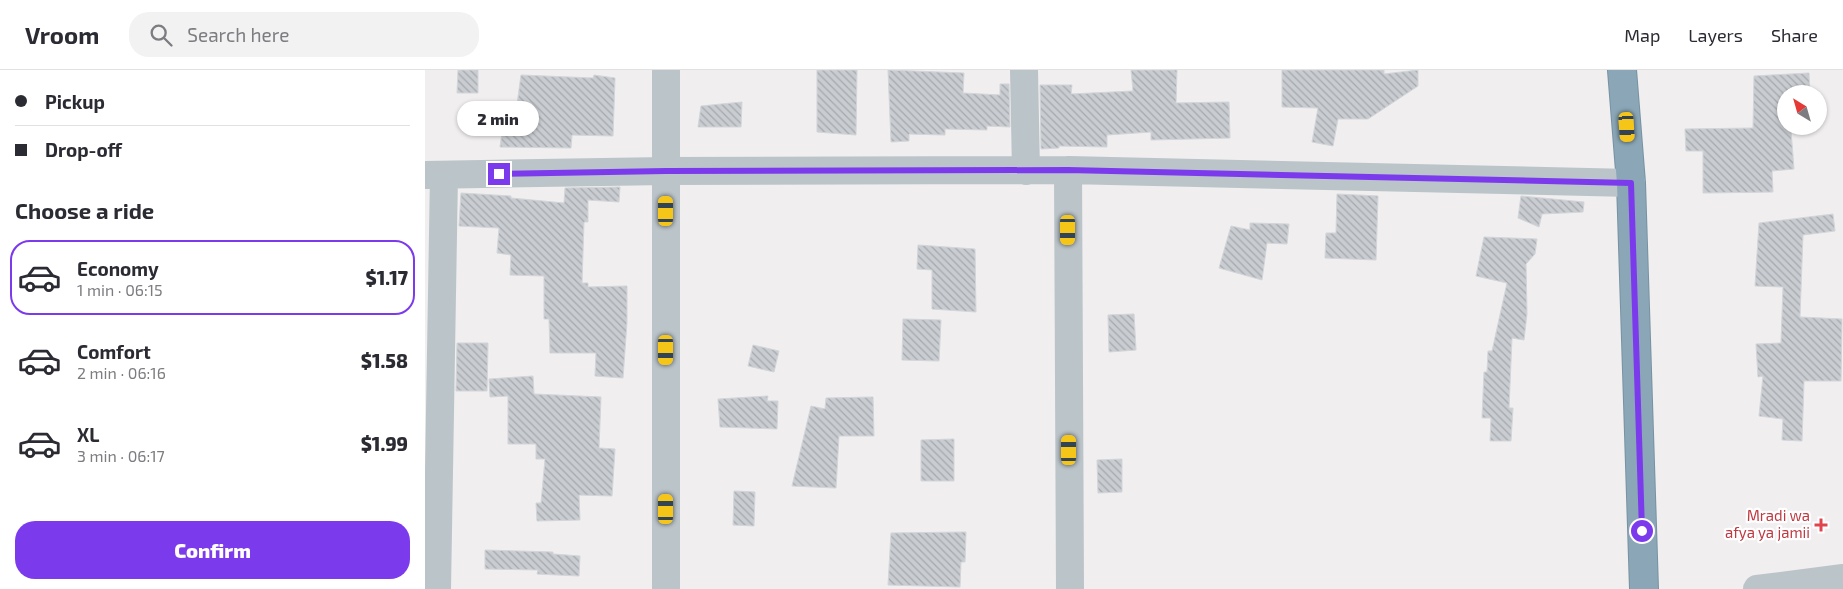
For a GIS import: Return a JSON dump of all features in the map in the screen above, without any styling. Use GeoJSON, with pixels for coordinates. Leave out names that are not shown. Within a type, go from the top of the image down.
{"type":"FeatureCollection","features":[{"type":"Feature","properties":{"kind":"highway"},"geometry":{"type":"LineString","coordinates":[[1623,70],[1631,183],[1644,589]]}},
{"type":"Feature","properties":{"kind":"street"},"geometry":{"type":"LineString","coordinates":[[666,70],[666,589]]}},
{"type":"Feature","properties":{"kind":"street"},"geometry":{"type":"LineString","coordinates":[[1024,70],[1026,171]]}},
{"type":"Feature","properties":{"kind":"street"},"geometry":{"type":"LineString","coordinates":[[1068,170],[1070,589]]}},
{"type":"Feature","properties":{"kind":"street"},"geometry":{"type":"LineString","coordinates":[[437,589],[434,175],[666,171],[1068,170],[1631,183]]}},
{"type":"Feature","properties":{"kind":"street"},"geometry":{"type":"LineString","coordinates":[[1757,589],[1843,578]]}},
{"type":"Feature","properties":{"kind":"building"},"geometry":{"type":"Polygon","coordinates":[[[458,70],[478,70],[478,93],[457,93],[458,70]]]}},
{"type":"Feature","properties":{"kind":"building"},"geometry":{"type":"Polygon","coordinates":[[[817,70],[857,70],[856,135],[817,132],[817,70]]]}},
{"type":"Feature","properties":{"kind":"building"},"geometry":{"type":"Polygon","coordinates":[[[888,70],[964,73],[963,93],[1000,95],[1000,84],[1009,84],[1010,127],[987,126],[987,130],[945,129],[945,135],[909,134],[909,141],[891,142],[888,70]]]}},
{"type":"Feature","properties":{"kind":"building"},"geometry":{"type":"Polygon","coordinates":[[[1131,70],[1177,70],[1176,103],[1229,102],[1230,138],[1151,140],[1151,132],[1107,135],[1107,147],[1059,146],[1059,148],[1041,149],[1040,85],[1072,85],[1071,94],[1133,91],[1131,70]]]}},
{"type":"Feature","properties":{"kind":"building"},"geometry":{"type":"Polygon","coordinates":[[[1282,70],[1384,70],[1384,74],[1418,70],[1418,86],[1368,119],[1338,119],[1333,146],[1312,142],[1318,108],[1282,107],[1282,70]]]}},
{"type":"Feature","properties":{"kind":"building"},"geometry":{"type":"Polygon","coordinates":[[[1809,73],[1810,85],[1777,85],[1777,135],[1791,135],[1794,169],[1772,171],[1773,192],[1703,193],[1703,151],[1686,151],[1685,129],[1753,128],[1754,76],[1809,73]]]}},
{"type":"Feature","properties":{"kind":"building"},"geometry":{"type":"Polygon","coordinates":[[[521,75],[593,78],[594,75],[615,78],[613,136],[572,135],[571,148],[500,147],[504,118],[515,119],[521,75]]]}},
{"type":"Feature","properties":{"kind":"building"},"geometry":{"type":"Polygon","coordinates":[[[742,102],[741,127],[698,127],[701,106],[742,102]]]}},
{"type":"Feature","properties":{"kind":"building"},"geometry":{"type":"Polygon","coordinates":[[[620,187],[619,202],[588,200],[588,222],[584,222],[582,283],[588,283],[588,287],[627,286],[627,322],[623,378],[595,376],[596,353],[550,353],[549,319],[544,319],[544,276],[510,275],[511,255],[497,253],[499,228],[459,226],[461,193],[511,196],[511,198],[564,203],[565,188],[620,187]]]}},
{"type":"Feature","properties":{"kind":"building"},"geometry":{"type":"Polygon","coordinates":[[[1337,194],[1378,196],[1376,260],[1325,258],[1326,233],[1336,233],[1337,194]]]}},
{"type":"Feature","properties":{"kind":"building"},"geometry":{"type":"Polygon","coordinates":[[[1521,196],[1584,202],[1583,212],[1542,214],[1539,227],[1518,218],[1521,196]]]}},
{"type":"Feature","properties":{"kind":"building"},"geometry":{"type":"Polygon","coordinates":[[[1833,214],[1835,231],[1803,235],[1800,317],[1842,319],[1841,381],[1804,381],[1802,441],[1782,440],[1783,419],[1759,416],[1763,376],[1758,377],[1756,344],[1781,343],[1783,287],[1755,286],[1759,223],[1833,214]]]}},
{"type":"Feature","properties":{"kind":"building"},"geometry":{"type":"Polygon","coordinates":[[[1250,223],[1289,224],[1287,244],[1267,243],[1262,280],[1219,268],[1231,226],[1250,230],[1250,223]]]}},
{"type":"Feature","properties":{"kind":"building"},"geometry":{"type":"Polygon","coordinates":[[[1484,237],[1537,239],[1535,254],[1526,264],[1527,314],[1524,340],[1512,338],[1509,408],[1513,408],[1511,441],[1490,441],[1491,418],[1482,418],[1484,372],[1487,372],[1488,351],[1492,351],[1507,283],[1476,276],[1484,237]]]}},
{"type":"Feature","properties":{"kind":"building"},"geometry":{"type":"Polygon","coordinates":[[[918,245],[975,249],[976,312],[932,309],[932,270],[917,269],[918,245]]]}},
{"type":"Feature","properties":{"kind":"building"},"geometry":{"type":"Polygon","coordinates":[[[1134,314],[1136,350],[1109,352],[1108,315],[1134,314]]]}},
{"type":"Feature","properties":{"kind":"building"},"geometry":{"type":"Polygon","coordinates":[[[903,319],[941,320],[939,361],[902,360],[903,319]]]}},
{"type":"Feature","properties":{"kind":"building"},"geometry":{"type":"Polygon","coordinates":[[[457,343],[488,343],[487,391],[456,391],[457,343]]]}},
{"type":"Feature","properties":{"kind":"building"},"geometry":{"type":"Polygon","coordinates":[[[753,345],[779,351],[774,372],[748,366],[753,345]]]}},
{"type":"Feature","properties":{"kind":"building"},"geometry":{"type":"Polygon","coordinates":[[[533,376],[534,394],[601,397],[599,448],[615,449],[612,496],[579,495],[580,520],[537,521],[536,503],[541,503],[545,459],[536,459],[536,444],[508,444],[508,396],[490,397],[489,379],[533,376]]]}},
{"type":"Feature","properties":{"kind":"building"},"geometry":{"type":"Polygon","coordinates":[[[768,396],[767,401],[778,401],[777,429],[720,427],[718,399],[768,396]]]}},
{"type":"Feature","properties":{"kind":"building"},"geometry":{"type":"Polygon","coordinates":[[[873,397],[874,436],[839,436],[836,488],[792,486],[811,406],[825,409],[826,398],[873,397]]]}},
{"type":"Feature","properties":{"kind":"building"},"geometry":{"type":"Polygon","coordinates":[[[954,439],[954,481],[921,481],[921,440],[954,439]]]}},
{"type":"Feature","properties":{"kind":"building"},"geometry":{"type":"Polygon","coordinates":[[[1122,459],[1122,492],[1098,493],[1097,460],[1122,459]]]}},
{"type":"Feature","properties":{"kind":"building"},"geometry":{"type":"Polygon","coordinates":[[[734,491],[755,492],[754,526],[733,525],[734,491]]]}},
{"type":"Feature","properties":{"kind":"building"},"geometry":{"type":"Polygon","coordinates":[[[966,532],[965,562],[961,562],[960,587],[888,585],[891,533],[966,532]]]}},
{"type":"Feature","properties":{"kind":"building"},"geometry":{"type":"Polygon","coordinates":[[[485,550],[553,552],[553,554],[580,556],[579,576],[537,574],[538,570],[485,569],[485,550]]]}},
{"type":"Feature","properties":{"kind":"place","name":"Mradi wa afya ya jamii"},"geometry":{"type":"Point","coordinates":[1821,525]}},
{"type":"Feature","properties":{"kind":"route"},"geometry":{"type":"LineString","coordinates":[[499,174],[666,171],[1068,170],[1631,183],[1642,531]]}}]}
